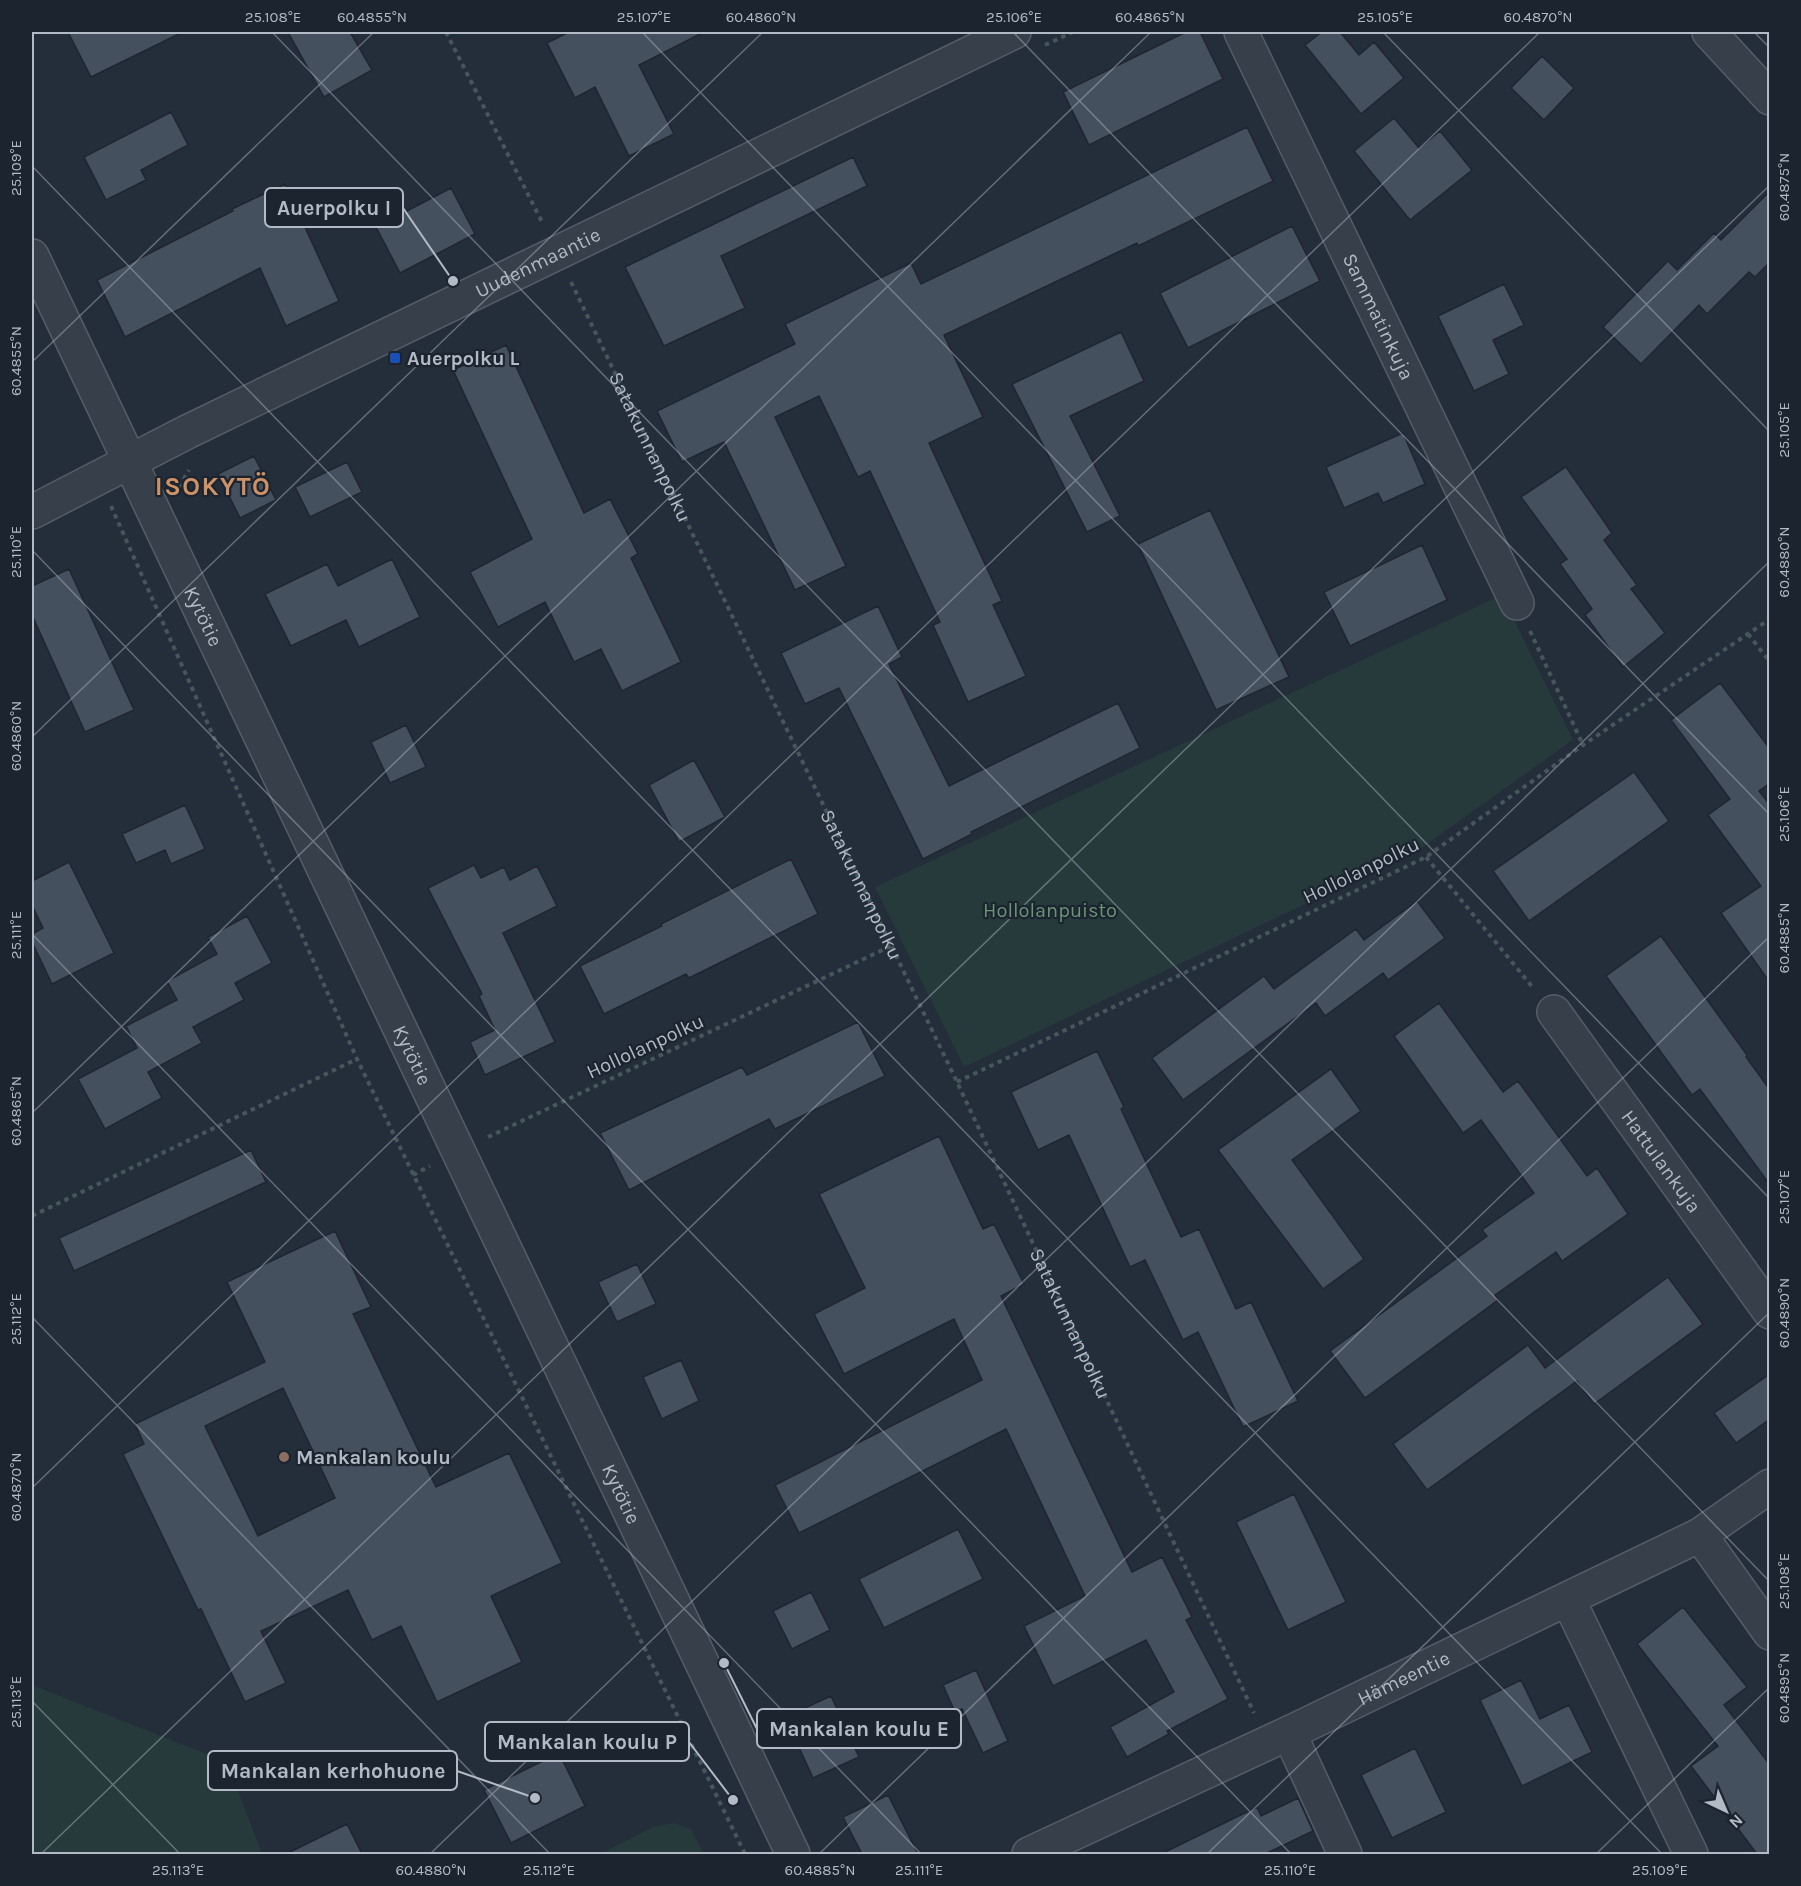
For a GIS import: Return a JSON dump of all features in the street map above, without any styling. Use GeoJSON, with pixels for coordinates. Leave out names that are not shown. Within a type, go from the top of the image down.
{"type":"FeatureCollection","features":[{"type":"Feature","properties":{"kind":"street","name":"Uudenmaantie"},"geometry":{"type":"LineString","coordinates":[[32,512],[130,460],[1014,32]]}},
{"type":"Feature","properties":{"kind":"street","name":"Sammatinkuja"},"geometry":{"type":"LineString","coordinates":[[1241,32],[1518,603]]}},
{"type":"Feature","properties":{"kind":"street"},"geometry":{"type":"LineString","coordinates":[[1709,32],[1770,98]]}},
{"type":"Feature","properties":{"kind":"street","name":"Kytötie"},"geometry":{"type":"LineString","coordinates":[[32,256],[793,1854]]}},
{"type":"Feature","properties":{"kind":"street","name":"Hattulankuja"},"geometry":{"type":"LineString","coordinates":[[1554,1012],[1770,1312]]}},
{"type":"Feature","properties":{"kind":"street","name":"Hämeentie"},"geometry":{"type":"LineString","coordinates":[[1029,1854],[1700,1535],[1770,1486]]}},
{"type":"Feature","properties":{"kind":"street"},"geometry":{"type":"LineString","coordinates":[[1700,1535],[1770,1633]]}},
{"type":"Feature","properties":{"kind":"street"},"geometry":{"type":"LineString","coordinates":[[1568,1599],[1691,1854]]}},
{"type":"Feature","properties":{"kind":"street"},"geometry":{"type":"LineString","coordinates":[[1278,1737],[1345,1854]]}},
{"type":"Feature","properties":{"kind":"path","name":"Satakunnanpolku"},"geometry":{"type":"LineString","coordinates":[[446,32],[557,252],[957,1082],[1278,1737]]}},
{"type":"Feature","properties":{"kind":"path"},"geometry":{"type":"LineString","coordinates":[[98,478],[357,1059],[745,1854]]}},
{"type":"Feature","properties":{"kind":"path"},"geometry":{"type":"LineString","coordinates":[[1518,603],[1583,744]]}},
{"type":"Feature","properties":{"kind":"path","name":"Hollolanpolku"},"geometry":{"type":"LineString","coordinates":[[957,1082],[1426,857],[1583,744],[1770,619]]}},
{"type":"Feature","properties":{"kind":"path"},"geometry":{"type":"LineString","coordinates":[[1748,634],[1770,662]]}},
{"type":"Feature","properties":{"kind":"path"},"geometry":{"type":"LineString","coordinates":[[1426,857],[1554,1012]]}},
{"type":"Feature","properties":{"kind":"path","name":"Hollolanpolku"},"geometry":{"type":"LineString","coordinates":[[413,1175],[457,1151],[891,946]]}},
{"type":"Feature","properties":{"kind":"path"},"geometry":{"type":"LineString","coordinates":[[32,1216],[357,1059]]}},
{"type":"Feature","properties":{"kind":"green space","name":"Hollolanpuisto"},"geometry":{"type":"Polygon","coordinates":[[[1502,595],[1573,740],[1420,849],[964,1067],[875,887],[1502,595]]]}},
{"type":"Feature","properties":{"kind":"green space"},"geometry":{"type":"Polygon","coordinates":[[[32,1685],[227,1762],[262,1854],[32,1854],[32,1685]]]}},
{"type":"Feature","properties":{"kind":"green space"},"geometry":{"type":"Polygon","coordinates":[[[674,1823],[691,1829],[704,1854],[600,1854],[653,1827],[674,1823]]]}},
{"type":"Feature","properties":{"kind":"building"},"geometry":{"type":"Polygon","coordinates":[[[68,32],[183,32],[91,77],[68,32]]]}},
{"type":"Feature","properties":{"kind":"building"},"geometry":{"type":"Polygon","coordinates":[[[288,32],[350,32],[372,70],[324,97],[288,32]]]}},
{"type":"Feature","properties":{"kind":"building"},"geometry":{"type":"Polygon","coordinates":[[[569,32],[704,32],[639,65],[674,134],[629,156],[595,87],[575,98],[547,43],[569,32]]]}},
{"type":"Feature","properties":{"kind":"building"},"geometry":{"type":"Polygon","coordinates":[[[1186,32],[1200,32],[1223,79],[1089,145],[1063,92],[1186,32]]]}},
{"type":"Feature","properties":{"kind":"building"},"geometry":{"type":"Polygon","coordinates":[[[1322,32],[1340,32],[1359,55],[1374,42],[1404,78],[1361,114],[1305,45],[1322,32]]]}},
{"type":"Feature","properties":{"kind":"building"},"geometry":{"type":"Polygon","coordinates":[[[1542,56],[1574,88],[1544,120],[1511,88],[1542,56]]]}},
{"type":"Feature","properties":{"kind":"building"},"geometry":{"type":"Polygon","coordinates":[[[171,112],[188,145],[141,170],[146,180],[106,200],[84,157],[171,112]]]}},
{"type":"Feature","properties":{"kind":"building"},"geometry":{"type":"Polygon","coordinates":[[[1394,118],[1419,148],[1440,131],[1472,170],[1410,220],[1354,151],[1394,118]]]}},
{"type":"Feature","properties":{"kind":"building"},"geometry":{"type":"Polygon","coordinates":[[[1247,127],[1273,181],[944,335],[983,417],[929,443],[1002,601],[993,605],[1026,676],[968,702],[933,625],[940,622],[870,471],[858,477],[819,396],[775,417],[846,566],[795,590],[724,442],[682,462],[657,411],[795,344],[785,324],[911,263],[921,284],[1247,127]]]}},
{"type":"Feature","properties":{"kind":"building"},"geometry":{"type":"Polygon","coordinates":[[[853,157],[867,186],[721,256],[745,308],[664,346],[625,267],[853,157]]]}},
{"type":"Feature","properties":{"kind":"building"},"geometry":{"type":"Polygon","coordinates":[[[285,184],[339,301],[286,326],[260,268],[125,337],[97,280],[233,211],[232,209],[285,184]]]}},
{"type":"Feature","properties":{"kind":"building"},"geometry":{"type":"Polygon","coordinates":[[[451,188],[475,234],[400,273],[376,227],[451,188]]]}},
{"type":"Feature","properties":{"kind":"building"},"geometry":{"type":"Polygon","coordinates":[[[1770,191],[1770,262],[1755,277],[1749,272],[1707,314],[1699,305],[1641,364],[1603,327],[1668,261],[1677,270],[1714,233],[1721,240],[1770,191]]]}},
{"type":"Feature","properties":{"kind":"building"},"geometry":{"type":"Polygon","coordinates":[[[1292,226],[1320,281],[1188,348],[1160,293],[1292,226]]]}},
{"type":"Feature","properties":{"kind":"building"},"geometry":{"type":"Polygon","coordinates":[[[1504,284],[1524,325],[1493,340],[1509,374],[1474,391],[1438,316],[1504,284]]]}},
{"type":"Feature","properties":{"kind":"building"},"geometry":{"type":"Polygon","coordinates":[[[1121,332],[1144,381],[1070,416],[1120,516],[1087,532],[1012,384],[1121,332]]]}},
{"type":"Feature","properties":{"kind":"building"},"geometry":{"type":"Polygon","coordinates":[[[506,345],[584,513],[610,499],[638,554],[631,558],[681,662],[622,691],[601,649],[574,662],[545,602],[498,627],[470,572],[532,539],[453,370],[506,345]]]}},
{"type":"Feature","properties":{"kind":"building"},"geometry":{"type":"Polygon","coordinates":[[[1403,433],[1425,484],[1383,503],[1378,493],[1344,508],[1326,467],[1403,433]]]}},
{"type":"Feature","properties":{"kind":"building"},"geometry":{"type":"Polygon","coordinates":[[[254,456],[276,500],[240,518],[218,474],[254,456]]]}},
{"type":"Feature","properties":{"kind":"building"},"geometry":{"type":"Polygon","coordinates":[[[347,462],[362,492],[310,517],[295,487],[347,462]]]}},
{"type":"Feature","properties":{"kind":"building"},"geometry":{"type":"Polygon","coordinates":[[[1566,467],[1612,533],[1604,540],[1637,585],[1631,589],[1665,633],[1623,667],[1585,615],[1592,609],[1560,564],[1567,559],[1521,497],[1566,467]]]}},
{"type":"Feature","properties":{"kind":"building"},"geometry":{"type":"Polygon","coordinates":[[[1210,510],[1289,677],[1216,710],[1138,544],[1210,510]]]}},
{"type":"Feature","properties":{"kind":"building"},"geometry":{"type":"Polygon","coordinates":[[[1422,545],[1447,600],[1350,646],[1324,592],[1422,545]]]}},
{"type":"Feature","properties":{"kind":"building"},"geometry":{"type":"Polygon","coordinates":[[[392,559],[420,617],[359,647],[346,620],[291,646],[265,594],[327,564],[338,586],[392,559]]]}},
{"type":"Feature","properties":{"kind":"building"},"geometry":{"type":"Polygon","coordinates":[[[69,569],[134,710],[85,732],[32,615],[32,586],[69,569]]]}},
{"type":"Feature","properties":{"kind":"building"},"geometry":{"type":"Polygon","coordinates":[[[878,606],[902,657],[889,664],[949,786],[1118,703],[1140,748],[971,832],[972,834],[923,859],[839,688],[805,704],[781,653],[878,606]]]}},
{"type":"Feature","properties":{"kind":"building"},"geometry":{"type":"Polygon","coordinates":[[[1720,683],[1770,749],[1770,783],[1759,791],[1770,805],[1770,983],[1721,913],[1761,886],[1708,815],[1730,799],[1671,720],[1720,683]]]}},
{"type":"Feature","properties":{"kind":"building"},"geometry":{"type":"Polygon","coordinates":[[[406,725],[426,767],[390,783],[371,742],[406,725]]]}},
{"type":"Feature","properties":{"kind":"building"},"geometry":{"type":"Polygon","coordinates":[[[694,760],[725,817],[679,842],[649,785],[694,760]]]}},
{"type":"Feature","properties":{"kind":"building"},"geometry":{"type":"Polygon","coordinates":[[[1634,772],[1669,821],[1529,921],[1493,871],[1634,772]]]}},
{"type":"Feature","properties":{"kind":"building"},"geometry":{"type":"Polygon","coordinates":[[[185,805],[205,849],[171,864],[165,850],[136,863],[122,834],[185,805]]]}},
{"type":"Feature","properties":{"kind":"building"},"geometry":{"type":"Polygon","coordinates":[[[791,859],[818,914],[689,978],[686,974],[604,1014],[580,966],[791,859]]]}},
{"type":"Feature","properties":{"kind":"building"},"geometry":{"type":"Polygon","coordinates":[[[69,862],[114,953],[52,984],[32,942],[32,934],[43,928],[32,905],[32,881],[69,862]]]}},
{"type":"Feature","properties":{"kind":"building"},"geometry":{"type":"Polygon","coordinates":[[[474,865],[481,878],[504,867],[510,880],[537,866],[557,906],[503,933],[555,1042],[485,1075],[470,1042],[495,1030],[479,996],[482,994],[428,888],[474,865]]]}},
{"type":"Feature","properties":{"kind":"building"},"geometry":{"type":"Polygon","coordinates":[[[1417,901],[1445,938],[1388,980],[1383,973],[1325,1016],[1316,1003],[1183,1100],[1152,1058],[1264,976],[1274,989],[1356,929],[1364,940],[1417,901]]]}},
{"type":"Feature","properties":{"kind":"building"},"geometry":{"type":"Polygon","coordinates":[[[247,916],[272,963],[235,983],[244,1000],[193,1027],[202,1043],[148,1072],[162,1098],[105,1129],[78,1079],[137,1048],[126,1026],[177,1000],[167,981],[217,954],[208,937],[247,916]]]}},
{"type":"Feature","properties":{"kind":"building"},"geometry":{"type":"Polygon","coordinates":[[[1661,936],[1770,1090],[1770,1185],[1700,1089],[1692,1095],[1606,976],[1661,936]]]}},
{"type":"Feature","properties":{"kind":"building"},"geometry":{"type":"Polygon","coordinates":[[[1439,1003],[1503,1092],[1518,1081],[1587,1176],[1597,1168],[1628,1214],[1562,1261],[1556,1252],[1495,1295],[1498,1300],[1365,1398],[1330,1351],[1487,1236],[1482,1230],[1534,1193],[1481,1120],[1463,1133],[1394,1036],[1439,1003]]]}},
{"type":"Feature","properties":{"kind":"building"},"geometry":{"type":"Polygon","coordinates":[[[858,1022],[885,1076],[775,1129],[769,1119],[629,1190],[600,1133],[742,1067],[747,1075],[858,1022]]]}},
{"type":"Feature","properties":{"kind":"building"},"geometry":{"type":"Polygon","coordinates":[[[1097,1051],[1124,1107],[1121,1109],[1181,1237],[1199,1229],[1236,1309],[1251,1302],[1298,1401],[1243,1427],[1198,1332],[1183,1340],[1145,1260],[1130,1267],[1069,1135],[1038,1150],[1011,1092],[1097,1051]]]}},
{"type":"Feature","properties":{"kind":"building"},"geometry":{"type":"Polygon","coordinates":[[[1331,1069],[1361,1111],[1292,1160],[1364,1259],[1323,1289],[1218,1150],[1331,1069]]]}},
{"type":"Feature","properties":{"kind":"building"},"geometry":{"type":"Polygon","coordinates":[[[939,1136],[983,1229],[994,1224],[1024,1284],[1001,1296],[1132,1572],[1162,1557],[1192,1617],[1186,1620],[1228,1699],[1167,1731],[1169,1734],[1127,1757],[1110,1727],[1174,1692],[1146,1640],[1053,1686],[1024,1626],[1085,1596],[1006,1429],[799,1533],[775,1485],[982,1380],[954,1319],[844,1374],[814,1314],[865,1288],[819,1194],[939,1136]]]}},
{"type":"Feature","properties":{"kind":"building"},"geometry":{"type":"Polygon","coordinates":[[[251,1150],[266,1182],[74,1271],[59,1238],[251,1150]]]}},
{"type":"Feature","properties":{"kind":"building"},"geometry":{"type":"Polygon","coordinates":[[[335,1231],[371,1307],[353,1314],[436,1487],[509,1453],[562,1563],[491,1596],[522,1662],[437,1702],[401,1626],[372,1640],[348,1590],[261,1631],[286,1683],[245,1702],[123,1454],[144,1444],[135,1424],[265,1362],[227,1282],[335,1231]],[[283,1388],[205,1426],[258,1536],[335,1498],[283,1388]]]}},
{"type":"Feature","properties":{"kind":"building"},"geometry":{"type":"Polygon","coordinates":[[[637,1264],[656,1304],[617,1322],[598,1282],[637,1264]]]}},
{"type":"Feature","properties":{"kind":"building"},"geometry":{"type":"Polygon","coordinates":[[[1668,1277],[1703,1324],[1594,1404],[1577,1381],[1427,1490],[1393,1444],[1528,1345],[1545,1368],[1668,1277]]]}},
{"type":"Feature","properties":{"kind":"building"},"geometry":{"type":"Polygon","coordinates":[[[681,1360],[699,1401],[662,1419],[643,1377],[681,1360]]]}},
{"type":"Feature","properties":{"kind":"building"},"geometry":{"type":"Polygon","coordinates":[[[1770,1374],[1770,1419],[1736,1443],[1714,1413],[1770,1374]]]}},
{"type":"Feature","properties":{"kind":"building"},"geometry":{"type":"Polygon","coordinates":[[[1294,1494],[1346,1602],[1288,1630],[1236,1522],[1294,1494]]]}},
{"type":"Feature","properties":{"kind":"building"},"geometry":{"type":"Polygon","coordinates":[[[958,1529],[983,1579],[884,1628],[859,1579],[958,1529]]]}},
{"type":"Feature","properties":{"kind":"building"},"geometry":{"type":"Polygon","coordinates":[[[811,1592],[830,1630],[792,1649],[773,1611],[811,1592]]]}},
{"type":"Feature","properties":{"kind":"building"},"geometry":{"type":"Polygon","coordinates":[[[1683,1607],[1747,1687],[1724,1705],[1770,1765],[1770,1854],[1757,1854],[1691,1766],[1718,1746],[1637,1644],[1683,1607]]]}},
{"type":"Feature","properties":{"kind":"building"},"geometry":{"type":"Polygon","coordinates":[[[976,1670],[1008,1741],[983,1753],[962,1709],[955,1712],[943,1685],[976,1670]]]}},
{"type":"Feature","properties":{"kind":"building"},"geometry":{"type":"Polygon","coordinates":[[[1521,1680],[1540,1719],[1569,1705],[1592,1752],[1522,1786],[1480,1700],[1521,1680]]]}},
{"type":"Feature","properties":{"kind":"building"},"geometry":{"type":"Polygon","coordinates":[[[831,1696],[859,1757],[813,1778],[785,1717],[831,1696]]]}},
{"type":"Feature","properties":{"kind":"building"},"geometry":{"type":"Polygon","coordinates":[[[1415,1748],[1446,1812],[1392,1838],[1361,1775],[1415,1748]]]}},
{"type":"Feature","properties":{"kind":"building"},"geometry":{"type":"Polygon","coordinates":[[[559,1753],[585,1806],[511,1843],[484,1790],[559,1753]]]}},
{"type":"Feature","properties":{"kind":"building"},"geometry":{"type":"Polygon","coordinates":[[[888,1795],[918,1854],[862,1854],[843,1817],[888,1795]]]}},
{"type":"Feature","properties":{"kind":"building"},"geometry":{"type":"Polygon","coordinates":[[[1298,1798],[1313,1831],[1265,1854],[1161,1854],[1257,1807],[1261,1816],[1298,1798]]]}},
{"type":"Feature","properties":{"kind":"building"},"geometry":{"type":"Polygon","coordinates":[[[347,1824],[362,1854],[286,1854],[347,1824]]]}},
{"type":"Feature","properties":{"kind":"place","name":"Auerpolku I"},"geometry":{"type":"Point","coordinates":[453,281]}},
{"type":"Feature","properties":{"kind":"place","name":"Auerpolku L"},"geometry":{"type":"Point","coordinates":[395,358]}},
{"type":"Feature","properties":{"kind":"place","name":"Mankalan koulu"},"geometry":{"type":"Point","coordinates":[284,1457]}},
{"type":"Feature","properties":{"kind":"place","name":"Mankalan koulu E"},"geometry":{"type":"Point","coordinates":[724,1663]}},
{"type":"Feature","properties":{"kind":"place","name":"Mankalan kerhohuone"},"geometry":{"type":"Point","coordinates":[535,1798]}},
{"type":"Feature","properties":{"kind":"place","name":"Mankalan koulu P"},"geometry":{"type":"Point","coordinates":[733,1800]}},
{"type":"Feature","properties":{"kind":"district","name":"ISOKYTÖ"},"geometry":{"type":"Point","coordinates":[213,486]}}]}
